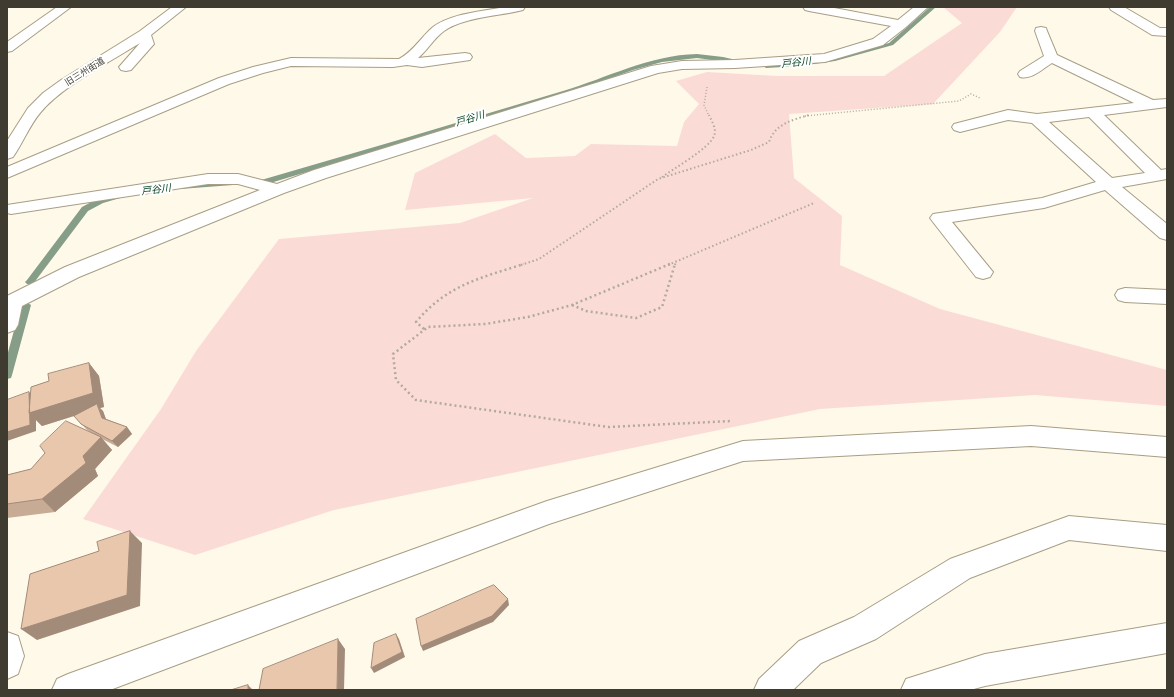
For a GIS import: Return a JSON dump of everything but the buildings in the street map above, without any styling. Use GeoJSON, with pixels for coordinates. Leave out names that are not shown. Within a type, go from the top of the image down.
{"type":"FeatureCollection","features":[{"type":"Feature","properties":{"kind":"street"},"geometry":{"type":"LineString","coordinates":[[7,48],[65,7]]}},
{"type":"Feature","properties":{"kind":"street","name":"旧三州街道"},"geometry":{"type":"LineString","coordinates":[[7,154],[33,111],[48,96],[66,83],[146,34],[180,7]]}},
{"type":"Feature","properties":{"kind":"street"},"geometry":{"type":"LineString","coordinates":[[406,61],[416,53],[433,32],[446,25],[461,20],[519,7]]}},
{"type":"Feature","properties":{"kind":"street"},"geometry":{"type":"LineString","coordinates":[[809,7],[902,24]]}},
{"type":"Feature","properties":{"kind":"street"},"geometry":{"type":"LineString","coordinates":[[7,325],[9,304],[72,272],[266,185],[320,174],[656,69],[682,65],[735,64],[825,58],[878,42],[922,7]]}},
{"type":"Feature","properties":{"kind":"street"},"geometry":{"type":"LineString","coordinates":[[1115,7],[1162,32],[1167,42]]}},
{"type":"Feature","properties":{"kind":"street"},"geometry":{"type":"LineString","coordinates":[[1041,31],[1051,57],[1149,104]]}},
{"type":"Feature","properties":{"kind":"street"},"geometry":{"type":"LineString","coordinates":[[7,34],[27,34]]}},
{"type":"Feature","properties":{"kind":"street"},"geometry":{"type":"LineString","coordinates":[[126,68],[147,44],[146,34]]}},
{"type":"Feature","properties":{"kind":"street"},"geometry":{"type":"LineString","coordinates":[[7,173],[218,84],[258,70],[291,62],[306,61],[393,63],[406,61],[422,63],[465,57]]}},
{"type":"Feature","properties":{"kind":"street"},"geometry":{"type":"LineString","coordinates":[[1025,74],[1051,57]]}},
{"type":"Feature","properties":{"kind":"street"},"geometry":{"type":"LineString","coordinates":[[960,127],[1008,116],[1037,118],[1167,103]]}},
{"type":"Feature","properties":{"kind":"street"},"geometry":{"type":"LineString","coordinates":[[1092,112],[1162,174]]}},
{"type":"Feature","properties":{"kind":"street"},"geometry":{"type":"LineString","coordinates":[[1037,118],[1108,184],[1167,234]]}},
{"type":"Feature","properties":{"kind":"street"},"geometry":{"type":"LineString","coordinates":[[983,272],[939,218],[1044,203],[1108,184],[1162,174]]}},
{"type":"Feature","properties":{"kind":"street"},"geometry":{"type":"LineString","coordinates":[[8,214],[208,179],[238,179],[266,185]]}},
{"type":"Feature","properties":{"kind":"street"},"geometry":{"type":"LineString","coordinates":[[1125,295],[1167,297]]}},
{"type":"Feature","properties":{"kind":"street"},"geometry":{"type":"LineString","coordinates":[[68,690],[547,513],[743,451],[1031,436],[1167,447]]}},
{"type":"Feature","properties":{"kind":"street"},"geometry":{"type":"LineString","coordinates":[[770,690],[810,652],[865,628],[960,568],[1069,528],[1167,538]]}},
{"type":"Feature","properties":{"kind":"street"},"geometry":{"type":"LineString","coordinates":[[917,690],[985,670],[1167,638]]}},
{"type":"Feature","properties":{"kind":"street"},"geometry":{"type":"LineString","coordinates":[[7,647],[9,656],[7,663]]}},
{"type":"Feature","properties":{"kind":"path"},"geometry":{"type":"LineString","coordinates":[[424,329],[416,322],[428,308],[452,290],[474,280],[539,259],[699,152],[714,137],[715,128],[704,105],[710,64]]}},
{"type":"Feature","properties":{"kind":"path"},"geometry":{"type":"LineString","coordinates":[[658,179],[751,150],[769,142],[771,135],[777,128],[810,115],[959,101],[971,94],[1008,116]]}},
{"type":"Feature","properties":{"kind":"path"},"geometry":{"type":"LineString","coordinates":[[732,421],[608,427],[416,400],[396,380],[393,354],[428,326],[485,324],[528,317],[572,304],[814,203]]}},
{"type":"Feature","properties":{"kind":"path"},"geometry":{"type":"LineString","coordinates":[[572,304],[586,311],[636,318],[656,310],[662,307],[676,261]]}},
{"type":"Feature","properties":{"kind":"shaded area"},"geometry":{"type":"Polygon","coordinates":[[[943,7],[1017,7],[1000,32],[933,104],[789,114],[794,178],[842,216],[840,265],[940,309],[1167,370],[1167,406],[1035,395],[820,409],[334,510],[195,555],[83,519],[161,409],[196,351],[279,239],[460,223],[533,198],[405,210],[415,173],[495,134],[526,158],[575,156],[591,144],[677,146],[684,122],[699,104],[676,81],[707,72],[777,76],[884,76],[962,23],[943,7]]]}},
{"type":"Feature","properties":{"kind":"waterway","name":"戸谷川"},"geometry":{"type":"LineString","coordinates":[[766,66],[800,64],[835,59],[891,44],[933,7]]}},
{"type":"Feature","properties":{"kind":"waterway","name":"戸谷川"},"geometry":{"type":"LineString","coordinates":[[254,185],[573,90],[631,69],[662,60],[677,57],[703,56],[742,62]]}},
{"type":"Feature","properties":{"kind":"waterway","name":"戸谷川"},"geometry":{"type":"LineString","coordinates":[[180,187],[230,183]]}},
{"type":"Feature","properties":{"kind":"waterway","name":"戸谷川"},"geometry":{"type":"LineString","coordinates":[[30,282],[85,209],[100,201],[117,196]]}},
{"type":"Feature","properties":{"kind":"waterway","name":"戸谷川"},"geometry":{"type":"LineString","coordinates":[[7,375],[26,305]]}}]}
